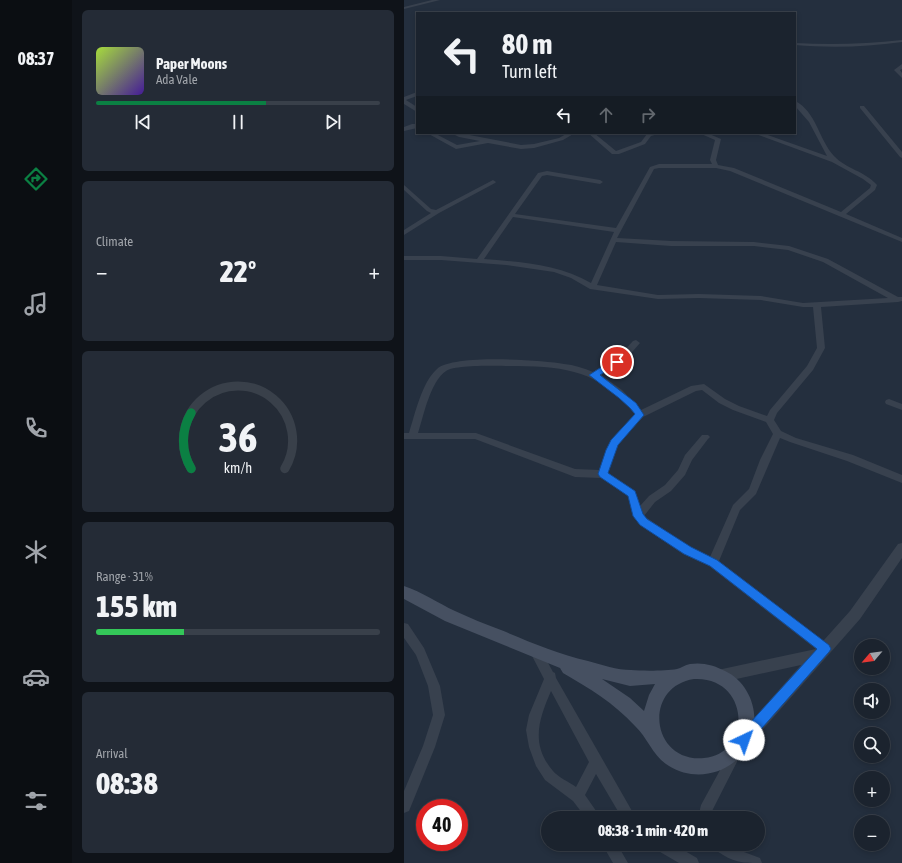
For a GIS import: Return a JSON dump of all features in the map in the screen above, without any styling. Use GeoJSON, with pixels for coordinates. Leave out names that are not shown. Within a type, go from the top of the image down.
{"type":"FeatureCollection","features":[{"type":"Feature","properties":{"kind":"main road"},"geometry":{"type":"LineString","coordinates":[[404,592],[450,616],[553,659],[588,669],[630,678],[676,676]]}},
{"type":"Feature","properties":{"kind":"main road"},"geometry":{"type":"LineString","coordinates":[[553,659],[613,694],[640,718],[656,740],[666,753],[678,762],[694,768],[709,768],[724,762],[740,746],[747,725],[746,710],[740,696],[730,684],[718,676],[704,671],[689,671],[676,676],[664,684],[656,696],[651,710],[652,725],[656,740]]}},
{"type":"Feature","properties":{"kind":"street"},"geometry":{"type":"LineString","coordinates":[[404,0],[415,5]]}},
{"type":"Feature","properties":{"kind":"street"},"geometry":{"type":"LineString","coordinates":[[404,8],[438,0]]}},
{"type":"Feature","properties":{"kind":"street"},"geometry":{"type":"LineString","coordinates":[[796,44],[823,46],[880,44],[902,41]]}},
{"type":"Feature","properties":{"kind":"street"},"geometry":{"type":"LineString","coordinates":[[902,66],[897,70],[902,76]]}},
{"type":"Feature","properties":{"kind":"street"},"geometry":{"type":"LineString","coordinates":[[416,94],[404,100],[416,109]]}},
{"type":"Feature","properties":{"kind":"street"},"geometry":{"type":"LineString","coordinates":[[796,104],[812,122],[828,152],[835,160]]}},
{"type":"Feature","properties":{"kind":"street"},"geometry":{"type":"LineString","coordinates":[[862,107],[902,156]]}},
{"type":"Feature","properties":{"kind":"street"},"geometry":{"type":"LineString","coordinates":[[404,129],[416,125]]}},
{"type":"Feature","properties":{"kind":"street"},"geometry":{"type":"LineString","coordinates":[[432,134],[456,147],[490,140]]}},
{"type":"Feature","properties":{"kind":"street"},"geometry":{"type":"LineString","coordinates":[[456,134],[521,147],[534,146],[561,139],[570,134]]}},
{"type":"Feature","properties":{"kind":"street"},"geometry":{"type":"LineString","coordinates":[[592,134],[614,153],[617,153],[643,143],[649,135],[654,134]]}},
{"type":"Feature","properties":{"kind":"street"},"geometry":{"type":"LineString","coordinates":[[705,134],[718,139],[713,160],[716,166]]}},
{"type":"Feature","properties":{"kind":"street"},"geometry":{"type":"LineString","coordinates":[[759,134],[835,160],[857,172],[874,185],[873,189],[841,215]]}},
{"type":"Feature","properties":{"kind":"street"},"geometry":{"type":"LineString","coordinates":[[593,287],[618,230],[652,168],[659,166],[716,166],[732,170],[902,240]]}},
{"type":"Feature","properties":{"kind":"street"},"geometry":{"type":"LineString","coordinates":[[479,261],[540,174],[547,173],[600,182]]}},
{"type":"Feature","properties":{"kind":"street"},"geometry":{"type":"LineString","coordinates":[[404,233],[437,212],[493,182]]}},
{"type":"Feature","properties":{"kind":"street"},"geometry":{"type":"LineString","coordinates":[[404,187],[429,210],[437,212]]}},
{"type":"Feature","properties":{"kind":"street"},"geometry":{"type":"LineString","coordinates":[[510,215],[618,230]]}},
{"type":"Feature","properties":{"kind":"street"},"geometry":{"type":"LineString","coordinates":[[613,240],[647,243],[780,246],[801,251],[833,264],[900,300]]}},
{"type":"Feature","properties":{"kind":"street"},"geometry":{"type":"LineString","coordinates":[[404,258],[479,261],[555,270],[574,276],[593,287],[658,297],[699,296],[761,298],[803,305],[900,300]]}},
{"type":"Feature","properties":{"kind":"street"},"geometry":{"type":"LineString","coordinates":[[817,305],[821,348],[810,368],[773,412],[770,420],[773,427],[778,433],[793,440],[850,458],[902,479]]}},
{"type":"Feature","properties":{"kind":"street"},"geometry":{"type":"LineString","coordinates":[[594,375],[631,351],[636,343]]}},
{"type":"Feature","properties":{"kind":"street"},"geometry":{"type":"LineString","coordinates":[[640,415],[633,405],[603,380],[594,375],[551,365],[523,363],[493,362],[447,366],[439,372],[430,385],[408,436],[476,436],[575,473],[603,474],[632,494],[638,516],[644,522],[687,551],[713,563],[822,652]]}},
{"type":"Feature","properties":{"kind":"street"},"geometry":{"type":"LineString","coordinates":[[603,474],[614,442],[644,411],[700,387],[709,390],[722,401],[736,408],[770,420]]}},
{"type":"Feature","properties":{"kind":"street"},"geometry":{"type":"LineString","coordinates":[[889,402],[902,407]]}},
{"type":"Feature","properties":{"kind":"street"},"geometry":{"type":"LineString","coordinates":[[713,563],[736,508],[753,491],[765,460],[778,433]]}},
{"type":"Feature","properties":{"kind":"street"},"geometry":{"type":"LineString","coordinates":[[638,516],[652,499],[668,488],[682,472],[688,458],[705,437]]}},
{"type":"Feature","properties":{"kind":"street"},"geometry":{"type":"LineString","coordinates":[[706,811],[740,746],[856,615],[884,572],[902,548]]}},
{"type":"Feature","properties":{"kind":"street"},"geometry":{"type":"LineString","coordinates":[[404,628],[420,652],[434,686],[439,715],[429,747],[404,806]]}},
{"type":"Feature","properties":{"kind":"street"},"geometry":{"type":"LineString","coordinates":[[536,652],[596,762],[625,811]]}},
{"type":"Feature","properties":{"kind":"street"},"geometry":{"type":"LineString","coordinates":[[718,676],[822,652]]}},
{"type":"Feature","properties":{"kind":"street"},"geometry":{"type":"LineString","coordinates":[[551,677],[535,715],[532,730],[535,747],[540,762],[549,776],[578,796],[589,811]]}},
{"type":"Feature","properties":{"kind":"street"},"geometry":{"type":"LineString","coordinates":[[578,796],[596,762]]}},
{"type":"Feature","properties":{"kind":"street"},"geometry":{"type":"LineString","coordinates":[[613,851],[621,863]]}},
{"type":"Feature","properties":{"kind":"street"},"geometry":{"type":"LineString","coordinates":[[672,851],[692,863]]}},
{"type":"Feature","properties":{"kind":"street"},"geometry":{"type":"LineString","coordinates":[[728,851],[755,863]]}},
{"type":"Feature","properties":{"kind":"route"},"geometry":{"type":"LineString","coordinates":[[617,362],[594,375],[603,380],[633,405],[640,415],[614,442],[603,474],[632,494],[638,516],[644,522],[687,551],[713,563],[740,582],[825,649],[818,655],[744,740]]}}]}
